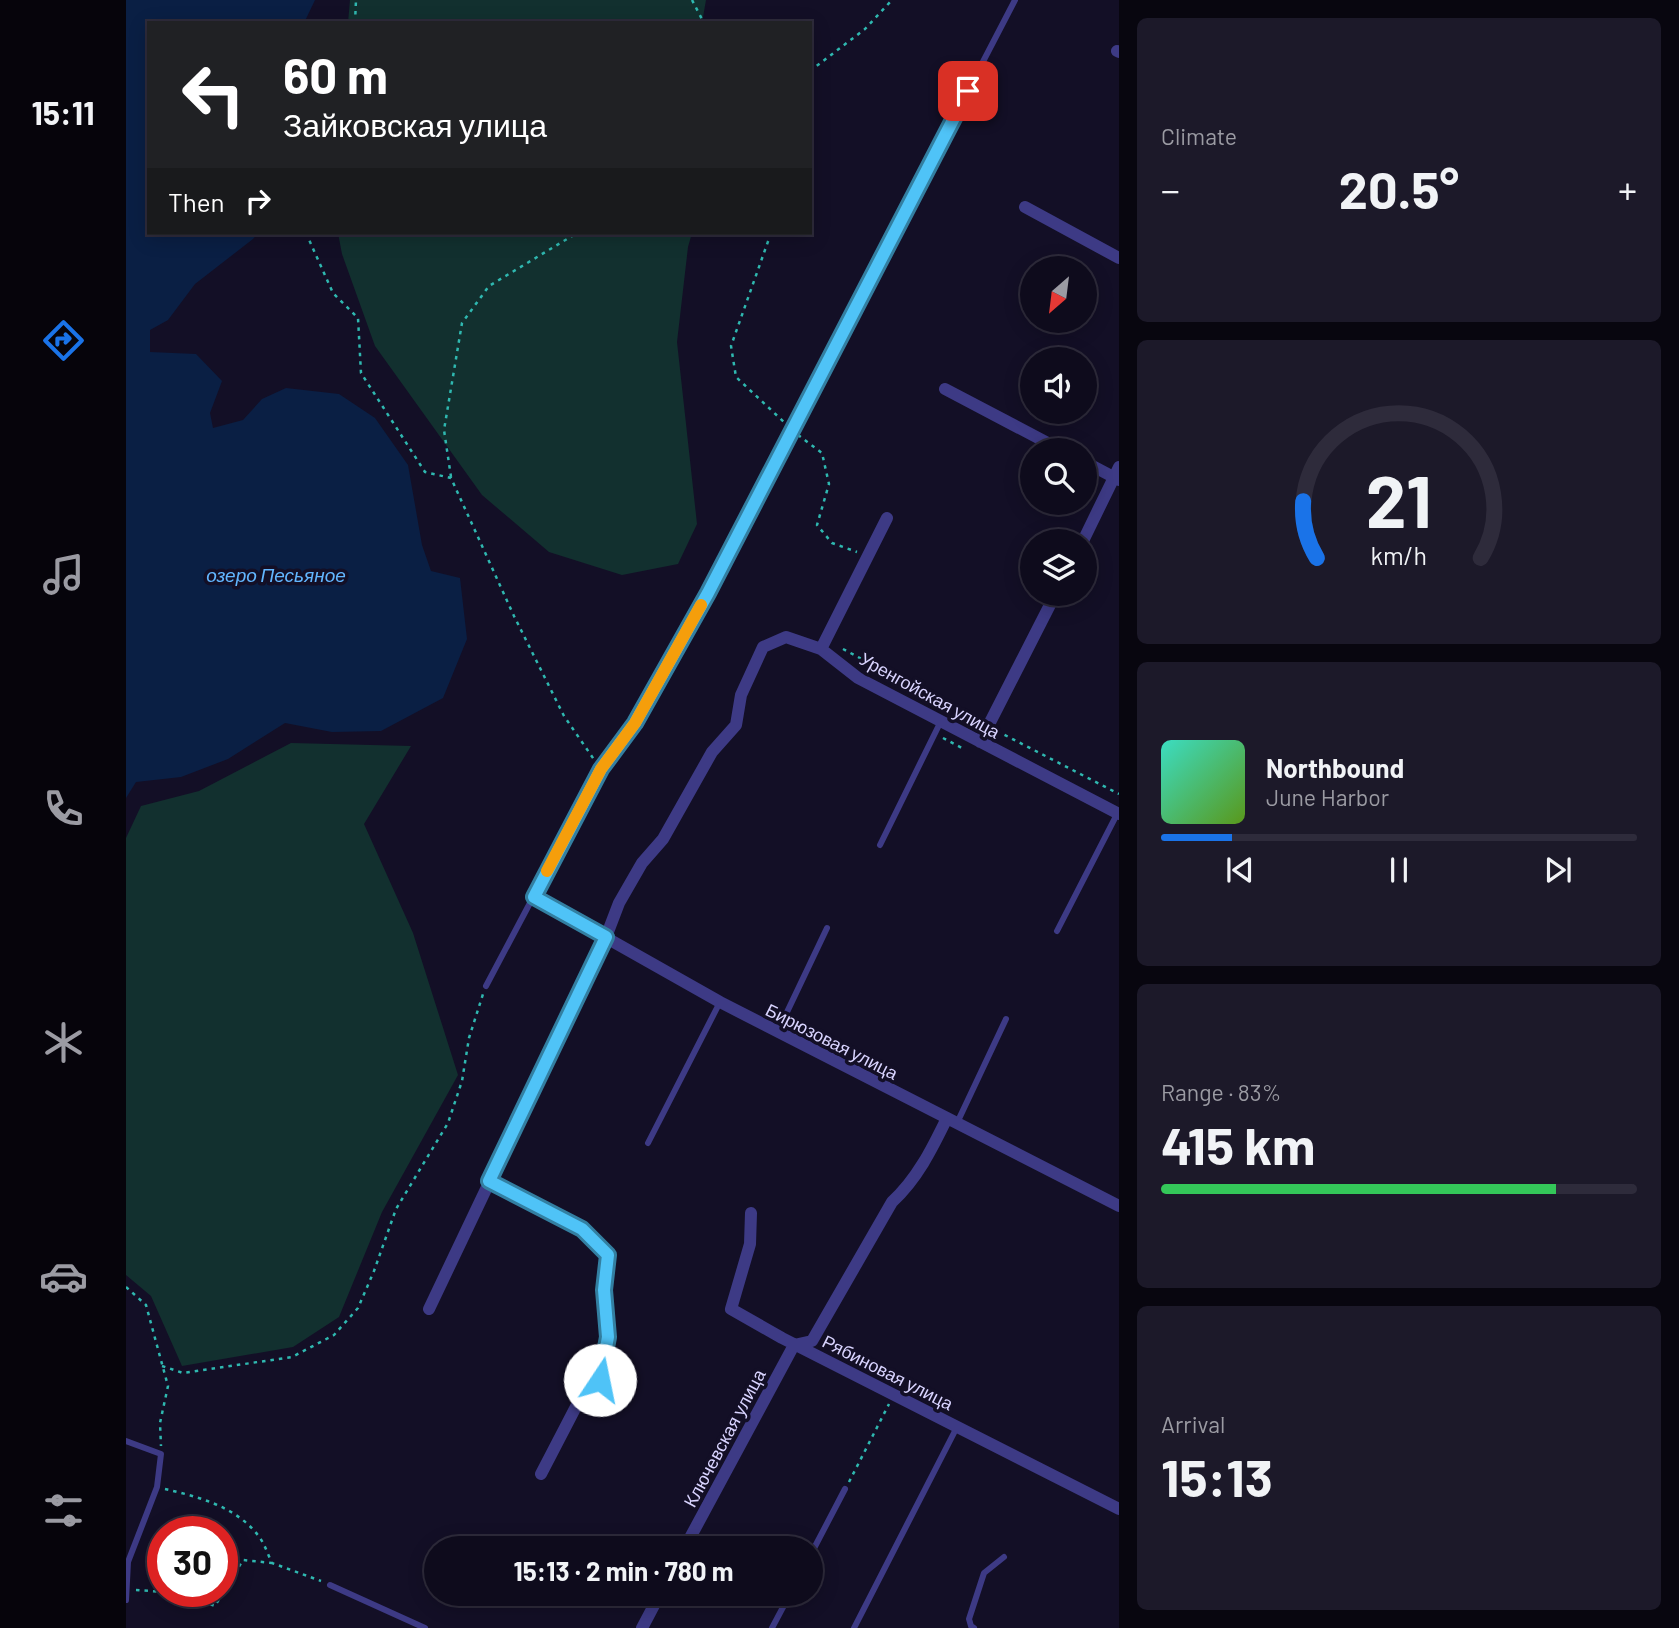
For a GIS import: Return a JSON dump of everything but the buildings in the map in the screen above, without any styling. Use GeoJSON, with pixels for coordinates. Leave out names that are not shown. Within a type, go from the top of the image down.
{"type":"FeatureCollection","features":[{"type":"Feature","properties":{"kind":"street"},"geometry":{"type":"LineString","coordinates":[[1025,207],[1119,258]]}},
{"type":"Feature","properties":{"kind":"street"},"geometry":{"type":"LineString","coordinates":[[945,389],[1038,438]]}},
{"type":"Feature","properties":{"kind":"street"},"geometry":{"type":"LineString","coordinates":[[1089,529],[1117,475],[1097,467]]}},
{"type":"Feature","properties":{"kind":"street"},"geometry":{"type":"LineString","coordinates":[[821,649],[887,518]]}},
{"type":"Feature","properties":{"kind":"street"},"geometry":{"type":"LineString","coordinates":[[979,742],[1049,606]]}},
{"type":"Feature","properties":{"kind":"street","name":"Уренгойская улица"},"geometry":{"type":"LineString","coordinates":[[429,1309],[606,937],[619,903],[642,863],[663,839],[712,752],[736,725],[741,695],[763,647],[786,637],[821,649],[858,678],[1118,814]]}},
{"type":"Feature","properties":{"kind":"street","name":"Бирюзовая улица"},"geometry":{"type":"LineString","coordinates":[[534,897],[720,1002],[1119,1206]]}},
{"type":"Feature","properties":{"kind":"street"},"geometry":{"type":"LineString","coordinates":[[794,1345],[812,1341],[892,1202],[909,1186],[952,1121]]}},
{"type":"Feature","properties":{"kind":"street"},"geometry":{"type":"LineString","coordinates":[[489,1181],[582,1229],[608,1255],[604,1290],[608,1337],[600,1380],[581,1397],[541,1474]]}},
{"type":"Feature","properties":{"kind":"street","name":"Рябиновая улица"},"geometry":{"type":"LineString","coordinates":[[751,1213],[750,1244],[731,1310],[794,1345],[1119,1509]]}},
{"type":"Feature","properties":{"kind":"street","name":"Ключевская улица"},"geometry":{"type":"LineString","coordinates":[[691,1536],[794,1345]]}},
{"type":"Feature","properties":{"kind":"street"},"geometry":{"type":"LineString","coordinates":[[642,1628],[654,1606]]}},
{"type":"Feature","properties":{"kind":"lane"},"geometry":{"type":"LineString","coordinates":[[486,986],[601,769],[635,723],[708,593],[1015,0]]}},
{"type":"Feature","properties":{"kind":"lane"},"geometry":{"type":"LineString","coordinates":[[880,845],[941,721]]}},
{"type":"Feature","properties":{"kind":"lane"},"geometry":{"type":"LineString","coordinates":[[1057,931],[1118,814]]}},
{"type":"Feature","properties":{"kind":"lane"},"geometry":{"type":"LineString","coordinates":[[777,1032],[827,928]]}},
{"type":"Feature","properties":{"kind":"lane"},"geometry":{"type":"LineString","coordinates":[[648,1143],[720,1002]]}},
{"type":"Feature","properties":{"kind":"lane"},"geometry":{"type":"LineString","coordinates":[[952,1121],[1006,1019]]}},
{"type":"Feature","properties":{"kind":"lane"},"geometry":{"type":"LineString","coordinates":[[854,1628],[958,1427]]}},
{"type":"Feature","properties":{"kind":"lane"},"geometry":{"type":"LineString","coordinates":[[126,1441],[161,1454],[157,1487],[128,1562],[126,1600]]}},
{"type":"Feature","properties":{"kind":"lane"},"geometry":{"type":"LineString","coordinates":[[820,1536],[845,1489]]}},
{"type":"Feature","properties":{"kind":"lane"},"geometry":{"type":"LineString","coordinates":[[974,1628],[969,1619],[984,1573],[1004,1557]]}},
{"type":"Feature","properties":{"kind":"lane"},"geometry":{"type":"LineString","coordinates":[[330,1585],[425,1628]]}},
{"type":"Feature","properties":{"kind":"lane"},"geometry":{"type":"LineString","coordinates":[[772,1628],[784,1606]]}},
{"type":"Feature","properties":{"kind":"path"},"geometry":{"type":"LineString","coordinates":[[355,21],[356,0]]}},
{"type":"Feature","properties":{"kind":"path"},"geometry":{"type":"LineString","coordinates":[[692,0],[703,21]]}},
{"type":"Feature","properties":{"kind":"path"},"geometry":{"type":"LineString","coordinates":[[812,69],[865,29],[892,0]]}},
{"type":"Feature","properties":{"kind":"path"},"geometry":{"type":"LineString","coordinates":[[307,235],[333,293],[358,318],[361,373],[425,472],[451,478]]}},
{"type":"Feature","properties":{"kind":"path"},"geometry":{"type":"LineString","coordinates":[[574,235],[489,286],[462,323],[444,430],[451,478],[513,616],[564,716],[601,769]]}},
{"type":"Feature","properties":{"kind":"path"},"geometry":{"type":"LineString","coordinates":[[770,235],[731,346],[736,377],[792,430],[821,453],[829,484],[817,525],[832,543],[867,555]]}},
{"type":"Feature","properties":{"kind":"path"},"geometry":{"type":"LineString","coordinates":[[162,1366],[183,1373],[292,1357],[334,1335],[350,1317],[358,1307],[374,1271],[396,1209],[448,1123],[462,1081],[469,1038],[486,986]]}},
{"type":"Feature","properties":{"kind":"path"},"geometry":{"type":"LineString","coordinates":[[126,1287],[146,1305],[168,1386],[160,1423],[161,1454]]}},
{"type":"Feature","properties":{"kind":"path"},"geometry":{"type":"LineString","coordinates":[[845,1489],[894,1395]]}},
{"type":"Feature","properties":{"kind":"path"},"geometry":{"type":"LineString","coordinates":[[157,1487],[190,1495],[233,1512],[260,1538],[272,1563]]}},
{"type":"Feature","properties":{"kind":"path"},"geometry":{"type":"LineString","coordinates":[[128,1590],[179,1593],[215,1606],[243,1560],[272,1563],[330,1585]]}},
{"type":"Feature","properties":{"kind":"green space"},"geometry":{"type":"Polygon","coordinates":[[[350,0],[706,0],[702,21],[348,21],[350,0]]]}},
{"type":"Feature","properties":{"kind":"green space"},"geometry":{"type":"Polygon","coordinates":[[[338,235],[691,235],[677,342],[697,524],[678,564],[622,575],[549,552],[482,495],[375,346],[342,254],[338,235]]]}},
{"type":"Feature","properties":{"kind":"green space"},"geometry":{"type":"Polygon","coordinates":[[[291,743],[411,746],[364,824],[413,933],[458,1075],[382,1212],[339,1317],[293,1347],[182,1366],[151,1296],[126,1275],[126,838],[141,806],[199,791],[291,743]]]}},
{"type":"Feature","properties":{"kind":"water","name":"озеро Песьяное"},"geometry":{"type":"Polygon","coordinates":[[[126,0],[315,0],[305,21],[147,21],[147,235],[256,235],[195,284],[168,320],[150,330],[150,352],[196,354],[222,381],[210,413],[213,428],[243,420],[262,399],[286,388],[339,394],[375,418],[408,465],[422,545],[431,571],[460,578],[467,639],[443,698],[381,731],[332,732],[285,723],[228,759],[181,777],[136,782],[126,798],[126,0]]]}},
{"type":"Feature","properties":{"kind":"slow traffic"},"geometry":{"type":"LineString","coordinates":[[547,871],[601,769],[635,723],[701,605]]}},
{"type":"Feature","properties":{"kind":"route"},"geometry":{"type":"LineString","coordinates":[[600,1380],[608,1337],[604,1290],[608,1255],[582,1229],[489,1181],[606,937],[534,897],[601,769],[635,723],[708,593],[968,91]]}}]}
